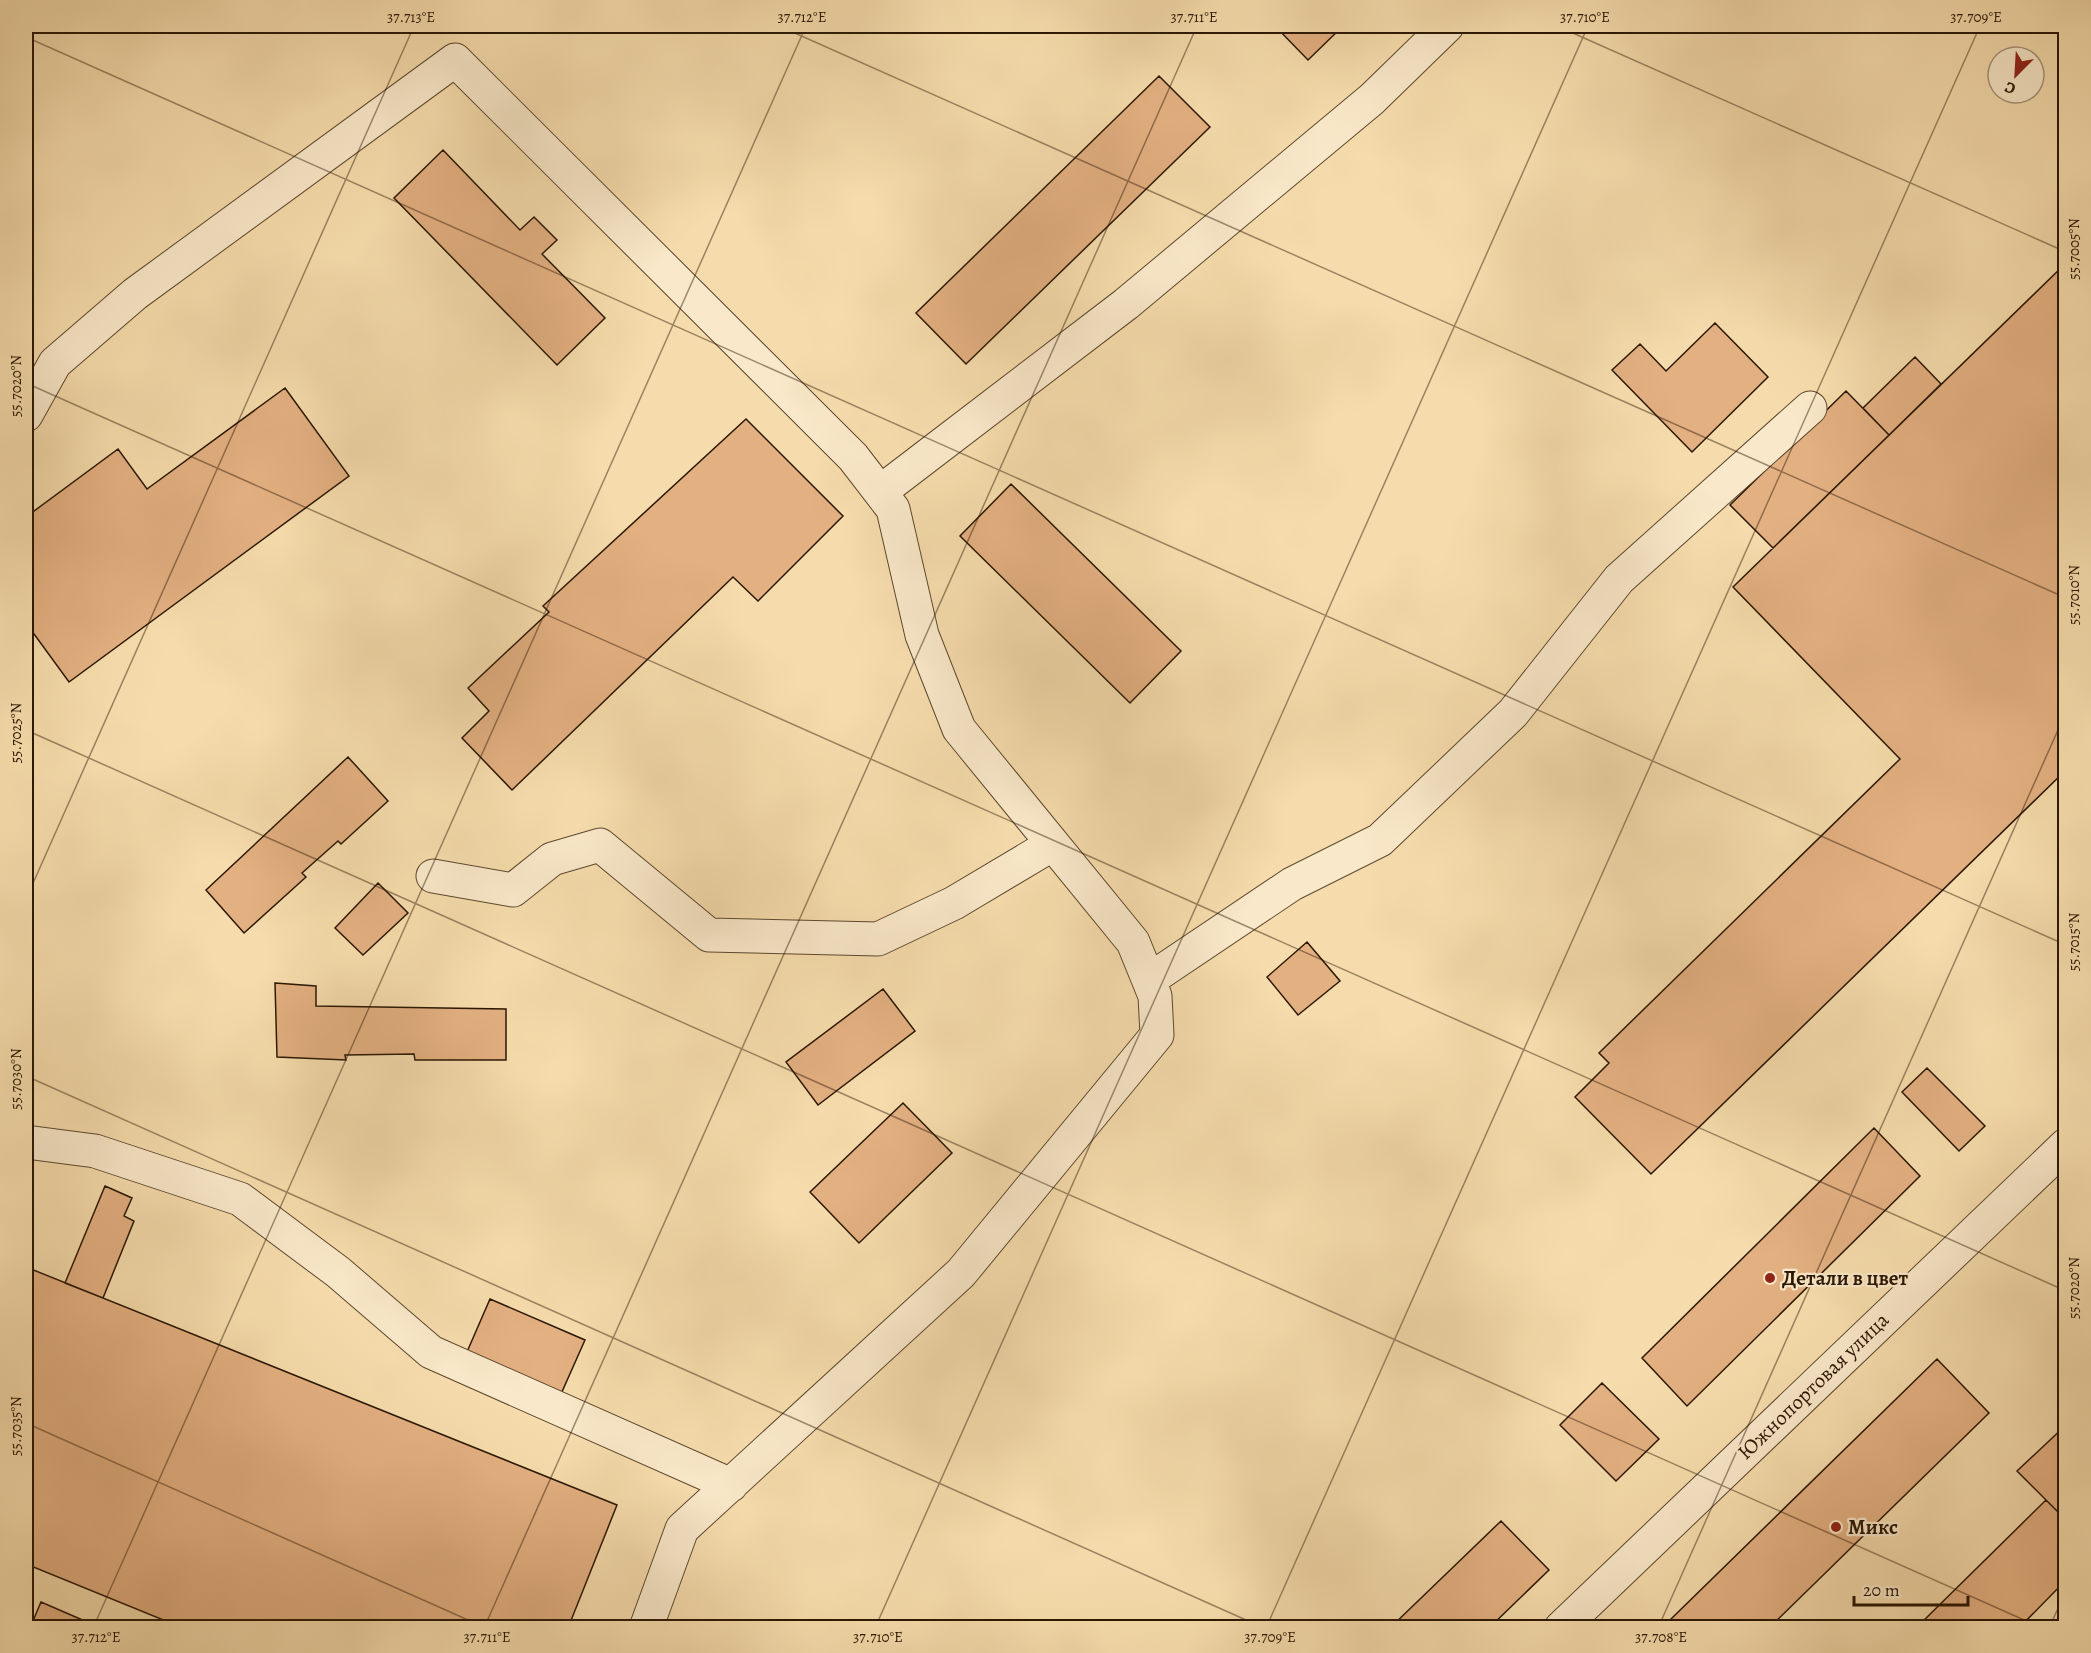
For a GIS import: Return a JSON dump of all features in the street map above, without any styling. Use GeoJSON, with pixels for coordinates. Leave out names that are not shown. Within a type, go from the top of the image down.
{"type":"FeatureCollection","features":[{"type":"Feature","properties":{"kind":"street"},"geometry":{"type":"LineString","coordinates":[[880,492],[1126,304],[1372,99],[1447,26]]}},
{"type":"Feature","properties":{"kind":"street"},"geometry":{"type":"LineString","coordinates":[[26,416],[55,363],[135,294],[455,60],[853,457],[880,492],[893,509],[922,634],[959,729],[1133,942],[1155,996],[1157,1035],[952,1281],[682,1529],[646,1628]]}},
{"type":"Feature","properties":{"kind":"street"},"geometry":{"type":"LineString","coordinates":[[1149,980],[1292,884],[1380,840],[1513,713],[1619,579],[1810,408]]}},
{"type":"Feature","properties":{"kind":"street"},"geometry":{"type":"LineString","coordinates":[[433,876],[513,890],[552,859],[600,845],[709,935],[878,939],[954,903],[1053,844]]}},
{"type":"Feature","properties":{"kind":"street"},"geometry":{"type":"LineString","coordinates":[[26,1142],[95,1151],[240,1199],[338,1272],[431,1352],[731,1485]]}},
{"type":"Feature","properties":{"kind":"street","name":"Южнопортовая улица"},"geometry":{"type":"LineString","coordinates":[[1561,1628],[2066,1145]]}},
{"type":"Feature","properties":{"kind":"building"},"geometry":{"type":"Polygon","coordinates":[[[1275,26],[1343,26],[1308,60],[1275,26]]]}},
{"type":"Feature","properties":{"kind":"building"},"geometry":{"type":"Polygon","coordinates":[[[1159,76],[1210,127],[966,364],[916,313],[1159,76]]]}},
{"type":"Feature","properties":{"kind":"building"},"geometry":{"type":"Polygon","coordinates":[[[443,150],[520,230],[534,217],[557,240],[542,254],[605,318],[557,365],[394,198],[443,150]]]}},
{"type":"Feature","properties":{"kind":"building"},"geometry":{"type":"Polygon","coordinates":[[[2066,263],[2066,770],[1651,1174],[1575,1097],[1609,1063],[1599,1053],[1900,759],[1733,587],[2066,263]]]}},
{"type":"Feature","properties":{"kind":"building"},"geometry":{"type":"Polygon","coordinates":[[[1715,323],[1768,377],[1692,452],[1612,370],[1640,344],[1666,371],[1715,323]]]}},
{"type":"Feature","properties":{"kind":"building"},"geometry":{"type":"Polygon","coordinates":[[[1915,357],[1941,384],[1889,435],[1863,408],[1915,357]]]}},
{"type":"Feature","properties":{"kind":"building"},"geometry":{"type":"Polygon","coordinates":[[[285,388],[349,476],[69,682],[26,623],[26,517],[118,449],[147,489],[285,388]]]}},
{"type":"Feature","properties":{"kind":"building"},"geometry":{"type":"Polygon","coordinates":[[[1846,391],[1889,435],[1773,548],[1730,505],[1846,391]]]}},
{"type":"Feature","properties":{"kind":"building"},"geometry":{"type":"Polygon","coordinates":[[[746,419],[843,516],[758,601],[733,577],[512,790],[462,738],[489,711],[468,688],[549,612],[543,606],[746,419]]]}},
{"type":"Feature","properties":{"kind":"building"},"geometry":{"type":"Polygon","coordinates":[[[1011,484],[1181,651],[1130,703],[960,536],[1011,484]]]}},
{"type":"Feature","properties":{"kind":"building"},"geometry":{"type":"Polygon","coordinates":[[[348,757],[388,801],[341,844],[338,841],[302,873],[306,877],[244,933],[206,890],[348,757]]]}},
{"type":"Feature","properties":{"kind":"building"},"geometry":{"type":"Polygon","coordinates":[[[378,883],[408,913],[363,955],[335,928],[378,883]]]}},
{"type":"Feature","properties":{"kind":"building"},"geometry":{"type":"Polygon","coordinates":[[[1307,942],[1340,981],[1298,1015],[1267,977],[1307,942]]]}},
{"type":"Feature","properties":{"kind":"building"},"geometry":{"type":"Polygon","coordinates":[[[275,983],[316,986],[316,1006],[506,1009],[506,1060],[415,1060],[414,1054],[345,1055],[346,1060],[277,1057],[275,983]]]}},
{"type":"Feature","properties":{"kind":"building"},"geometry":{"type":"Polygon","coordinates":[[[883,989],[915,1031],[818,1105],[786,1062],[883,989]]]}},
{"type":"Feature","properties":{"kind":"building"},"geometry":{"type":"Polygon","coordinates":[[[1927,1068],[1985,1126],[1959,1151],[1902,1092],[1927,1068]]]}},
{"type":"Feature","properties":{"kind":"building"},"geometry":{"type":"Polygon","coordinates":[[[903,1103],[952,1153],[859,1243],[810,1192],[903,1103]]]}},
{"type":"Feature","properties":{"kind":"building"},"geometry":{"type":"Polygon","coordinates":[[[1874,1128],[1920,1176],[1687,1406],[1642,1358],[1874,1128]]]}},
{"type":"Feature","properties":{"kind":"building"},"geometry":{"type":"Polygon","coordinates":[[[105,1186],[132,1198],[124,1216],[134,1221],[103,1298],[65,1283],[105,1186]]]}},
{"type":"Feature","properties":{"kind":"building"},"geometry":{"type":"Polygon","coordinates":[[[26,1267],[617,1505],[568,1628],[183,1628],[26,1564],[26,1267]]]}},
{"type":"Feature","properties":{"kind":"building"},"geometry":{"type":"Polygon","coordinates":[[[490,1299],[585,1340],[557,1403],[463,1361],[490,1299]]]}},
{"type":"Feature","properties":{"kind":"building"},"geometry":{"type":"Polygon","coordinates":[[[1937,1359],[1989,1413],[1769,1628],[1680,1628],[1671,1619],[1937,1359]]]}},
{"type":"Feature","properties":{"kind":"building"},"geometry":{"type":"Polygon","coordinates":[[[1602,1383],[1659,1439],[1616,1481],[1560,1425],[1602,1383]]]}},
{"type":"Feature","properties":{"kind":"building"},"geometry":{"type":"Polygon","coordinates":[[[2066,1425],[2066,1520],[2017,1471],[2066,1425]]]}},
{"type":"Feature","properties":{"kind":"building"},"geometry":{"type":"Polygon","coordinates":[[[2046,1500],[2066,1520],[2066,1580],[2019,1628],[1916,1628],[2046,1500]]]}},
{"type":"Feature","properties":{"kind":"building"},"geometry":{"type":"Polygon","coordinates":[[[1501,1521],[1549,1570],[1489,1628],[1390,1628],[1501,1521]]]}},
{"type":"Feature","properties":{"kind":"building"},"geometry":{"type":"Polygon","coordinates":[[[41,1602],[101,1628],[30,1628],[41,1602]]]}},
{"type":"Feature","properties":{"kind":"place","name":"Детали в цвет"},"geometry":{"type":"Point","coordinates":[1770,1278]}},
{"type":"Feature","properties":{"kind":"place","name":"Микс"},"geometry":{"type":"Point","coordinates":[1836,1527]}}]}
